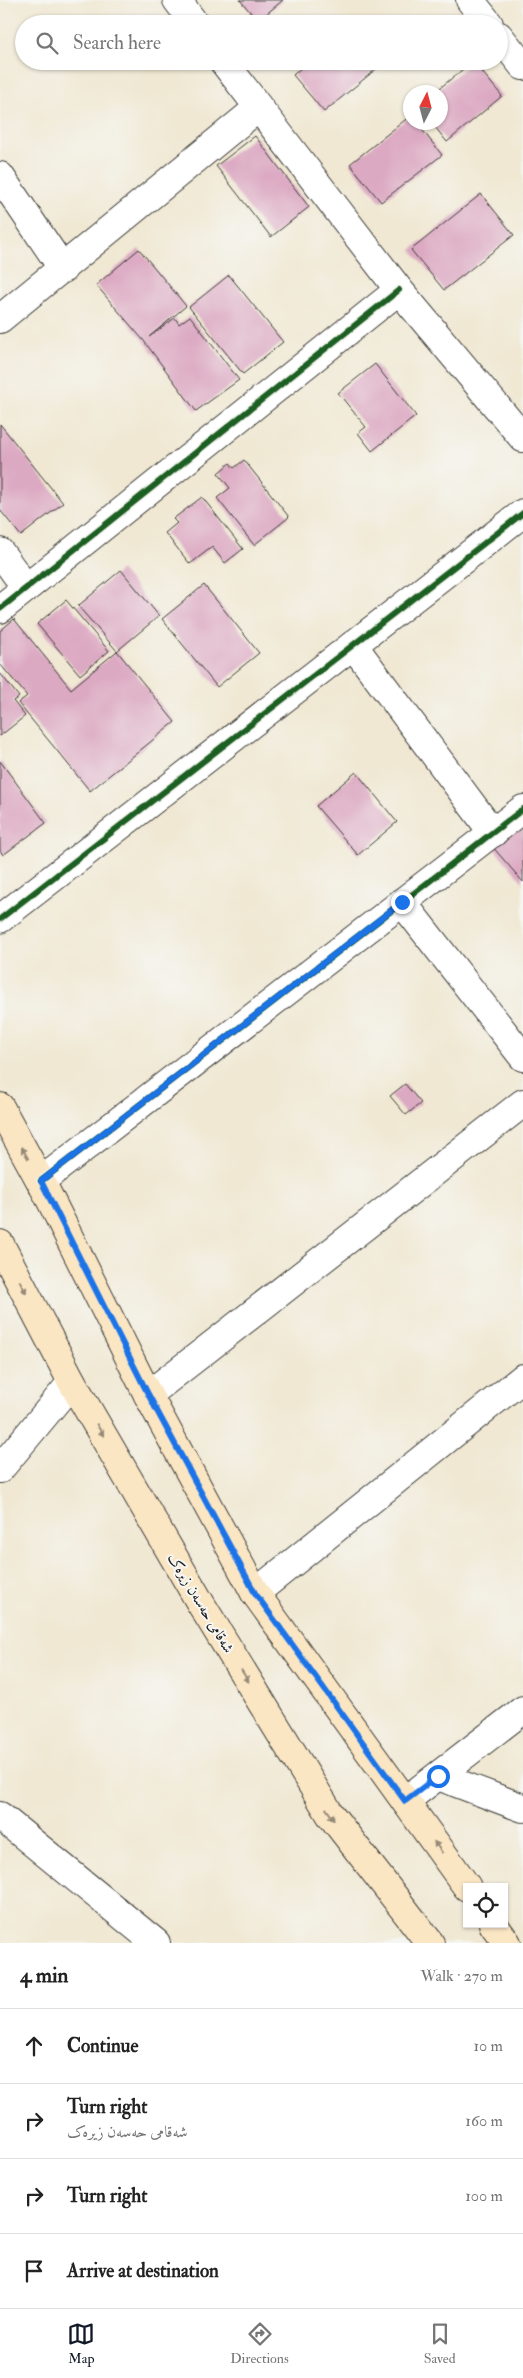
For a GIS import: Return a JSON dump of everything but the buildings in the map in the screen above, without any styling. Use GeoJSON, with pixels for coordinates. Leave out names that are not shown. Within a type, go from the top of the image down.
{"type":"FeatureCollection","features":[{"type":"Feature","properties":{"kind":"main road"},"geometry":{"type":"LineString","coordinates":[[0,1107],[41,1181],[148,1394],[255,1593],[464,1883]]}},
{"type":"Feature","properties":{"kind":"main road","name":"شەقامی حەسەن زیرەک"},"geometry":{"type":"LineString","coordinates":[[0,1244],[72,1382],[200,1604],[330,1814],[430,1943]]}},
{"type":"Feature","properties":{"kind":"main road"},"geometry":{"type":"LineString","coordinates":[[496,1928],[507,1943]]}},
{"type":"Feature","properties":{"kind":"street"},"geometry":{"type":"LineString","coordinates":[[177,0],[188,15]]}},
{"type":"Feature","properties":{"kind":"street"},"geometry":{"type":"LineString","coordinates":[[470,0],[482,15]]}},
{"type":"Feature","properties":{"kind":"street"},"geometry":{"type":"LineString","coordinates":[[508,47],[523,66]]}},
{"type":"Feature","properties":{"kind":"street"},"geometry":{"type":"LineString","coordinates":[[230,70],[400,290],[523,438]]}},
{"type":"Feature","properties":{"kind":"street"},"geometry":{"type":"LineString","coordinates":[[0,319],[258,108]]}},
{"type":"Feature","properties":{"kind":"street"},"geometry":{"type":"LineString","coordinates":[[0,176],[63,269]]}},
{"type":"Feature","properties":{"kind":"street"},"geometry":{"type":"LineString","coordinates":[[0,608],[400,290]]}},
{"type":"Feature","properties":{"kind":"street"},"geometry":{"type":"LineString","coordinates":[[0,919],[523,513]]}},
{"type":"Feature","properties":{"kind":"street"},"geometry":{"type":"LineString","coordinates":[[0,552],[26,588]]}},
{"type":"Feature","properties":{"kind":"street"},"geometry":{"type":"LineString","coordinates":[[353,645],[493,833]]}},
{"type":"Feature","properties":{"kind":"street"},"geometry":{"type":"LineString","coordinates":[[41,1181],[523,809]]}},
{"type":"Feature","properties":{"kind":"street"},"geometry":{"type":"LineString","coordinates":[[402,902],[523,1058]]}},
{"type":"Feature","properties":{"kind":"street"},"geometry":{"type":"LineString","coordinates":[[148,1394],[523,1104]]}},
{"type":"Feature","properties":{"kind":"street"},"geometry":{"type":"LineString","coordinates":[[255,1593],[523,1378]]}},
{"type":"Feature","properties":{"kind":"street"},"geometry":{"type":"LineString","coordinates":[[0,1469],[72,1382]]}},
{"type":"Feature","properties":{"kind":"street"},"geometry":{"type":"LineString","coordinates":[[405,1801],[523,1710]]}},
{"type":"Feature","properties":{"kind":"street"},"geometry":{"type":"LineString","coordinates":[[438,1776],[523,1808]]}},
{"type":"Feature","properties":{"kind":"street"},"geometry":{"type":"LineString","coordinates":[[0,1816],[156,1943]]}},
{"type":"Feature","properties":{"kind":"cycle path"},"geometry":{"type":"LineString","coordinates":[[0,609],[399,290]]}},
{"type":"Feature","properties":{"kind":"cycle path"},"geometry":{"type":"LineString","coordinates":[[0,919],[523,513]]}},
{"type":"Feature","properties":{"kind":"cycle path"},"geometry":{"type":"LineString","coordinates":[[41,1181],[523,809]]}},
{"type":"Feature","properties":{"kind":"route"},"geometry":{"type":"LineString","coordinates":[[402,902],[41,1181],[148,1394],[255,1593],[405,1801],[438,1776]]}}]}
